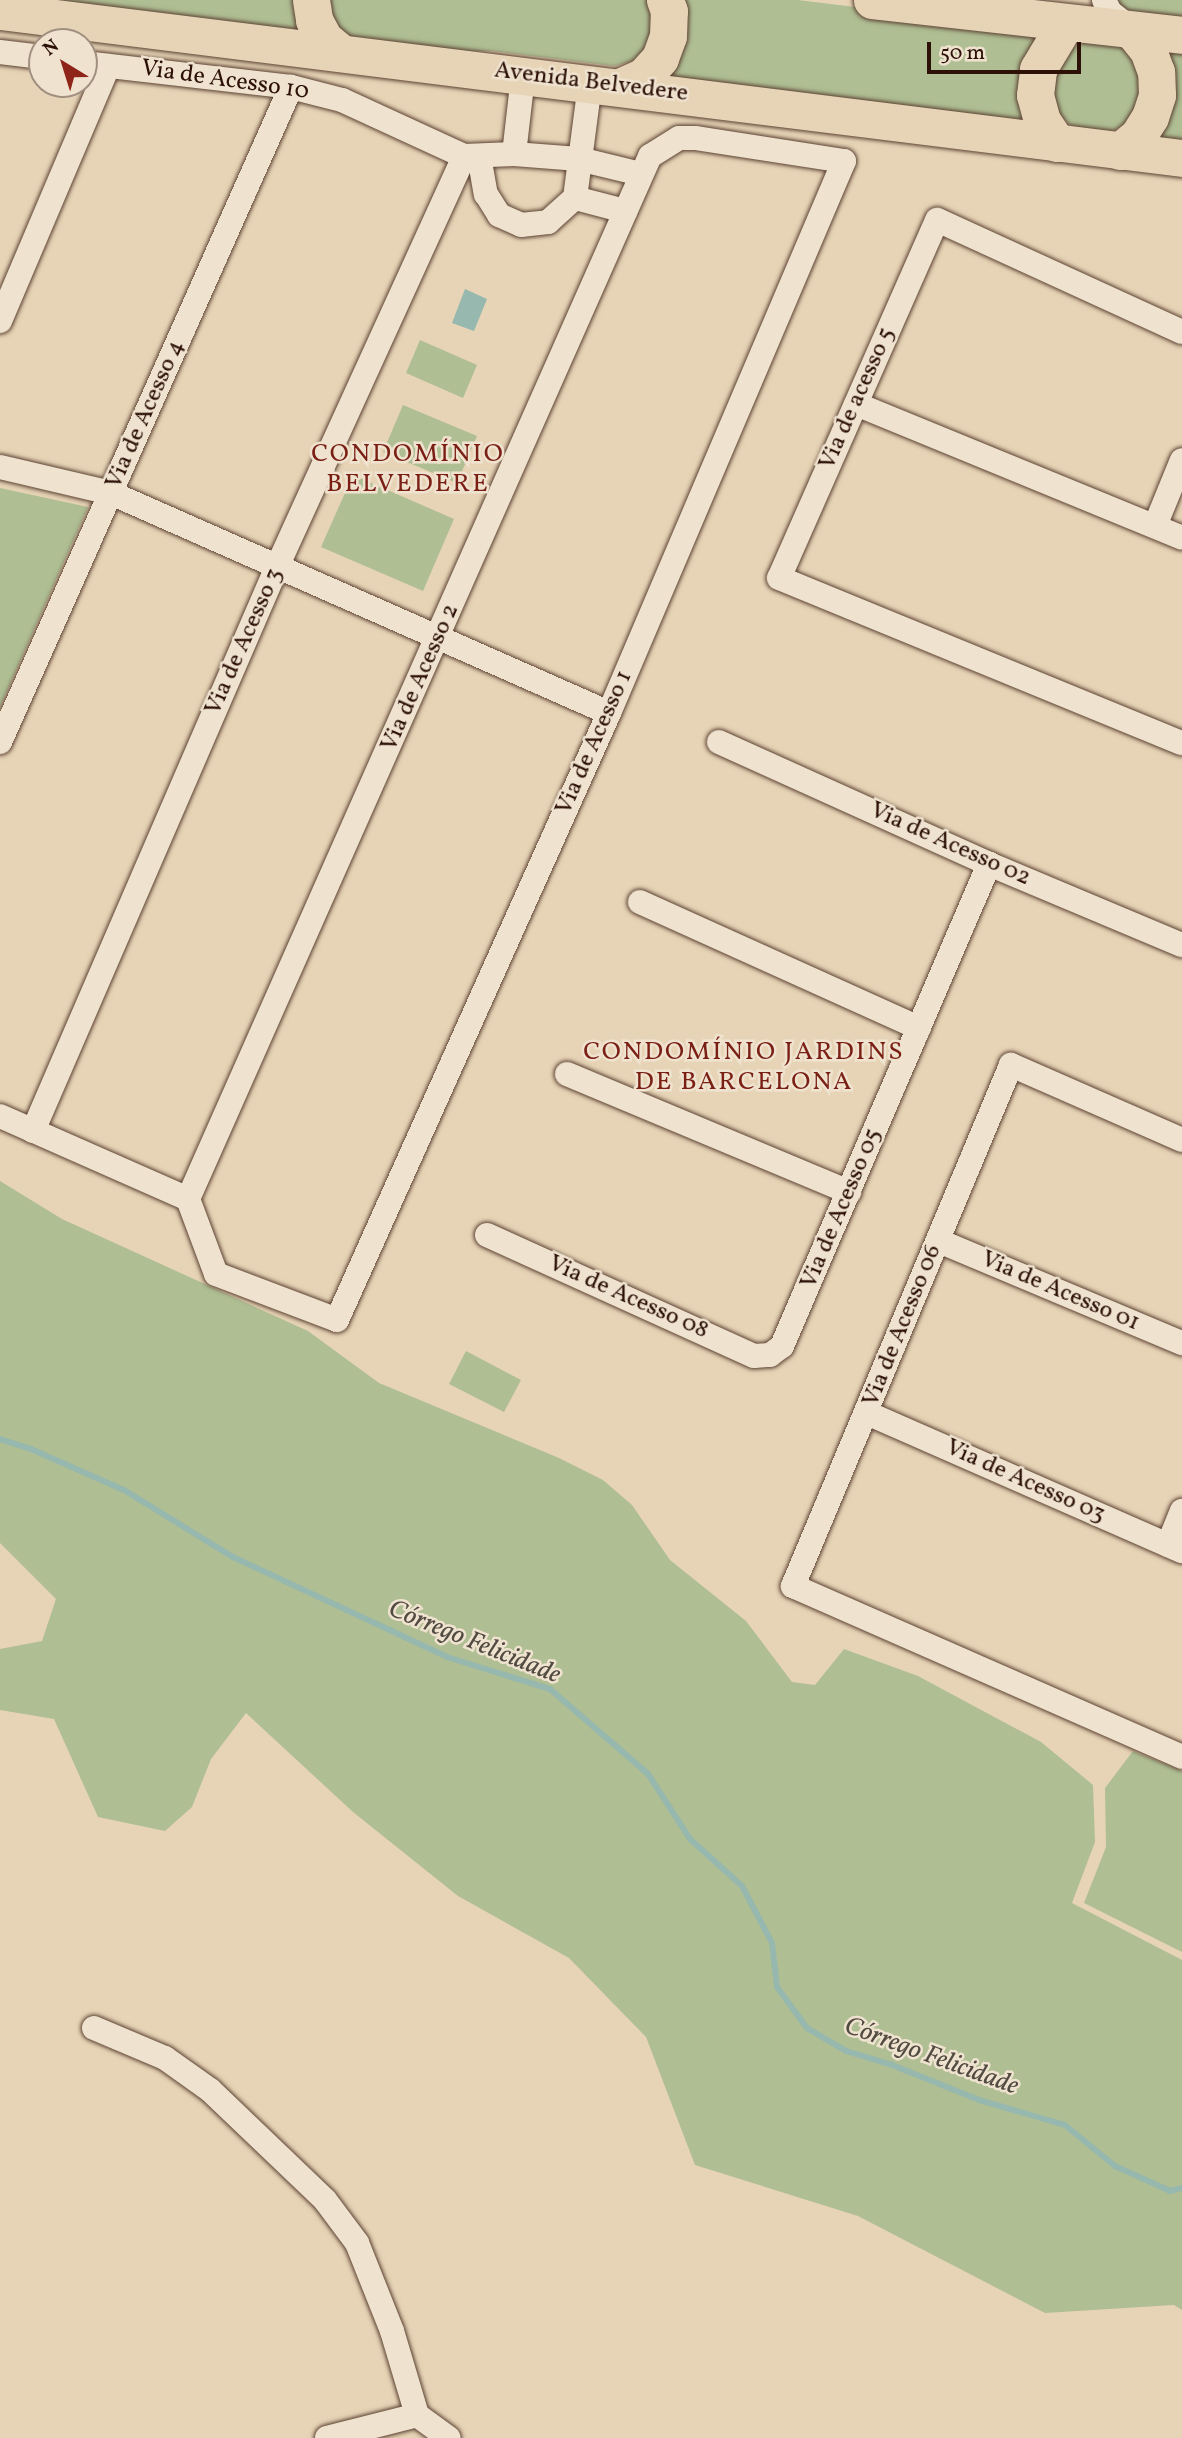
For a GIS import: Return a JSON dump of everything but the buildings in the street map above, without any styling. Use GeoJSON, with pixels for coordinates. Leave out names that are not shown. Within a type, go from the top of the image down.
{"type":"FeatureCollection","features":[{"type":"Feature","properties":{"kind":"main road"},"geometry":{"type":"LineString","coordinates":[[311,0],[314,20],[324,39],[341,53]]}},
{"type":"Feature","properties":{"kind":"main road"},"geometry":{"type":"LineString","coordinates":[[606,85],[644,76],[660,58],[668,36],[668,11],[664,0]]}},
{"type":"Feature","properties":{"kind":"main road"},"geometry":{"type":"LineString","coordinates":[[872,0],[1067,12],[1132,30],[1182,35]]}},
{"type":"Feature","properties":{"kind":"main road","name":"Avenida Belvedere"},"geometry":{"type":"LineString","coordinates":[[0,11],[1182,158]]}},
{"type":"Feature","properties":{"kind":"main road"},"geometry":{"type":"LineString","coordinates":[[1057,143],[1042,121],[1035,95],[1038,69],[1067,12]]}},
{"type":"Feature","properties":{"kind":"main road"},"geometry":{"type":"LineString","coordinates":[[1120,151],[1138,136],[1150,117],[1157,95],[1156,72],[1148,50],[1132,30]]}},
{"type":"Feature","properties":{"kind":"street"},"geometry":{"type":"LineString","coordinates":[[1104,0],[1110,12],[1132,30]]}},
{"type":"Feature","properties":{"kind":"street"},"geometry":{"type":"LineString","coordinates":[[0,52],[28,55]]}},
{"type":"Feature","properties":{"kind":"street","name":"Via de Acesso 10"},"geometry":{"type":"LineString","coordinates":[[98,64],[292,87],[342,100],[472,156],[514,154],[646,165]]}},
{"type":"Feature","properties":{"kind":"street"},"geometry":{"type":"LineString","coordinates":[[514,154],[523,76]]}},
{"type":"Feature","properties":{"kind":"street"},"geometry":{"type":"LineString","coordinates":[[472,156],[486,194],[499,215],[522,225],[548,222],[575,198],[579,159],[606,85]]}},
{"type":"Feature","properties":{"kind":"street","name":"Via de Acesso 4"},"geometry":{"type":"LineString","coordinates":[[0,743],[292,87]]}},
{"type":"Feature","properties":{"kind":"street"},"geometry":{"type":"LineString","coordinates":[[0,321],[83,98]]}},
{"type":"Feature","properties":{"kind":"street","name":"Via de Acesso 1"},"geometry":{"type":"LineString","coordinates":[[188,1199],[216,1275],[337,1320],[609,713],[844,161],[695,138],[679,138],[646,165]]}},
{"type":"Feature","properties":{"kind":"street","name":"Via de Acesso 3"},"geometry":{"type":"LineString","coordinates":[[33,1130],[277,567],[472,156]]}},
{"type":"Feature","properties":{"kind":"street","name":"Via de Acesso 2"},"geometry":{"type":"LineString","coordinates":[[188,1199],[439,638],[646,165]]}},
{"type":"Feature","properties":{"kind":"street"},"geometry":{"type":"LineString","coordinates":[[575,198],[625,211]]}},
{"type":"Feature","properties":{"kind":"street","name":"Via de acesso 5"},"geometry":{"type":"LineString","coordinates":[[1182,332],[937,220],[779,578],[1182,743]]}},
{"type":"Feature","properties":{"kind":"street"},"geometry":{"type":"LineString","coordinates":[[856,404],[1182,538]]}},
{"type":"Feature","properties":{"kind":"street"},"geometry":{"type":"LineString","coordinates":[[1155,526],[1182,460]]}},
{"type":"Feature","properties":{"kind":"street"},"geometry":{"type":"LineString","coordinates":[[0,467],[111,493],[609,713]]}},
{"type":"Feature","properties":{"kind":"street","name":"Via de Acesso 02"},"geometry":{"type":"LineString","coordinates":[[719,742],[989,864],[1182,946]]}},
{"type":"Feature","properties":{"kind":"street","name":"Via de Acesso 05"},"geometry":{"type":"LineString","coordinates":[[770,1355],[782,1346],[789,1332],[989,864]]}},
{"type":"Feature","properties":{"kind":"street"},"geometry":{"type":"LineString","coordinates":[[640,902],[919,1028]]}},
{"type":"Feature","properties":{"kind":"street","name":"Via de Acesso 06"},"geometry":{"type":"LineString","coordinates":[[1182,1140],[1011,1065],[793,1586],[1182,1757]]}},
{"type":"Feature","properties":{"kind":"street"},"geometry":{"type":"LineString","coordinates":[[567,1074],[849,1192]]}},
{"type":"Feature","properties":{"kind":"street"},"geometry":{"type":"LineString","coordinates":[[0,1116],[188,1199]]}},
{"type":"Feature","properties":{"kind":"street","name":"Via de Acesso 08"},"geometry":{"type":"LineString","coordinates":[[487,1235],[754,1356],[770,1355]]}},
{"type":"Feature","properties":{"kind":"street","name":"Via de Acesso 01"},"geometry":{"type":"LineString","coordinates":[[939,1241],[1182,1343]]}},
{"type":"Feature","properties":{"kind":"street","name":"Via de Acesso 03"},"geometry":{"type":"LineString","coordinates":[[867,1413],[1175,1548]]}},
{"type":"Feature","properties":{"kind":"street"},"geometry":{"type":"LineString","coordinates":[[1175,1548],[1182,1511]]}},
{"type":"Feature","properties":{"kind":"street"},"geometry":{"type":"LineString","coordinates":[[94,2028],[165,2058],[209,2090],[325,2200],[357,2243],[392,2331],[417,2415],[449,2438]]}},
{"type":"Feature","properties":{"kind":"street"},"geometry":{"type":"LineString","coordinates":[[327,2438],[417,2415]]}},
{"type":"Feature","properties":{"kind":"green space"},"geometry":{"type":"Polygon","coordinates":[[[38,0],[300,0],[305,33],[38,0]]]}},
{"type":"Feature","properties":{"kind":"green space"},"geometry":{"type":"Polygon","coordinates":[[[324,0],[654,0],[658,34],[636,60],[614,66],[492,51],[435,52],[362,43],[339,32],[324,0]]]}},
{"type":"Feature","properties":{"kind":"green space"},"geometry":{"type":"Polygon","coordinates":[[[679,0],[798,0],[1050,31],[1037,126],[653,78],[679,0]]]}},
{"type":"Feature","properties":{"kind":"green space"},"geometry":{"type":"Polygon","coordinates":[[[1114,0],[1182,0],[1182,22],[1134,18],[1114,0]]]}},
{"type":"Feature","properties":{"kind":"green space"},"geometry":{"type":"Polygon","coordinates":[[[1097,41],[1115,45],[1129,55],[1139,69],[1143,87],[1139,105],[1129,119],[1115,129],[1097,133],[1079,129],[1065,119],[1055,105],[1051,87],[1055,69],[1065,55],[1079,45],[1097,41]]]}},
{"type":"Feature","properties":{"kind":"green space"},"geometry":{"type":"Polygon","coordinates":[[[1156,46],[1182,49],[1182,142],[1147,138],[1156,46]]]}},
{"type":"Feature","properties":{"kind":"green space"},"geometry":{"type":"Polygon","coordinates":[[[420,340],[477,365],[463,398],[406,373],[420,340]]]}},
{"type":"Feature","properties":{"kind":"green space"},"geometry":{"type":"Polygon","coordinates":[[[403,405],[477,436],[457,483],[383,452],[403,405]]]}},
{"type":"Feature","properties":{"kind":"green space"},"geometry":{"type":"Polygon","coordinates":[[[353,475],[454,519],[423,591],[321,547],[353,475]]]}},
{"type":"Feature","properties":{"kind":"green space"},"geometry":{"type":"Polygon","coordinates":[[[0,488],[88,507],[0,707],[0,488]]]}},
{"type":"Feature","properties":{"kind":"green space"},"geometry":{"type":"Polygon","coordinates":[[[0,1181],[62,1219],[308,1331],[379,1383],[559,1458],[603,1480],[632,1505],[670,1560],[746,1621],[792,1682],[815,1685],[844,1649],[918,1676],[1041,1742],[1093,1785],[1095,1842],[1072,1903],[1182,1960],[1182,2310],[1174,2305],[1045,2313],[858,2216],[695,2165],[646,2037],[569,1958],[458,1896],[353,1812],[246,1713],[211,1759],[192,1807],[165,1831],[98,1817],[54,1719],[0,1710],[0,1649],[42,1641],[56,1599],[0,1543],[0,1181]]]}},
{"type":"Feature","properties":{"kind":"green space"},"geometry":{"type":"Polygon","coordinates":[[[466,1351],[521,1380],[504,1412],[449,1384],[466,1351]]]}},
{"type":"Feature","properties":{"kind":"green space"},"geometry":{"type":"Polygon","coordinates":[[[1133,1751],[1182,1771],[1182,1952],[1084,1903],[1106,1847],[1105,1788],[1133,1751]]]}},
{"type":"Feature","properties":{"kind":"water"},"geometry":{"type":"Polygon","coordinates":[[[465,289],[487,299],[474,331],[452,323],[465,289]]]}},
{"type":"Feature","properties":{"kind":"waterway","name":"Córrego Felicidade"},"geometry":{"type":"LineString","coordinates":[[0,1439],[31,1449],[124,1490],[233,1557],[447,1657],[550,1689],[648,1774],[690,1839],[742,1886],[772,1943],[777,1987],[807,2028],[846,2051],[892,2065],[979,2100],[1065,2125],[1115,2166],[1170,2191],[1182,2188]]}},
{"type":"Feature","properties":{"kind":"district","name":"CONDOMÍNIO BELVEDERE"},"geometry":{"type":"Point","coordinates":[408,470]}},
{"type":"Feature","properties":{"kind":"district","name":"CONDOMÍNIO JARDINS DE BARCELONA"},"geometry":{"type":"Point","coordinates":[744,1068]}}]}
